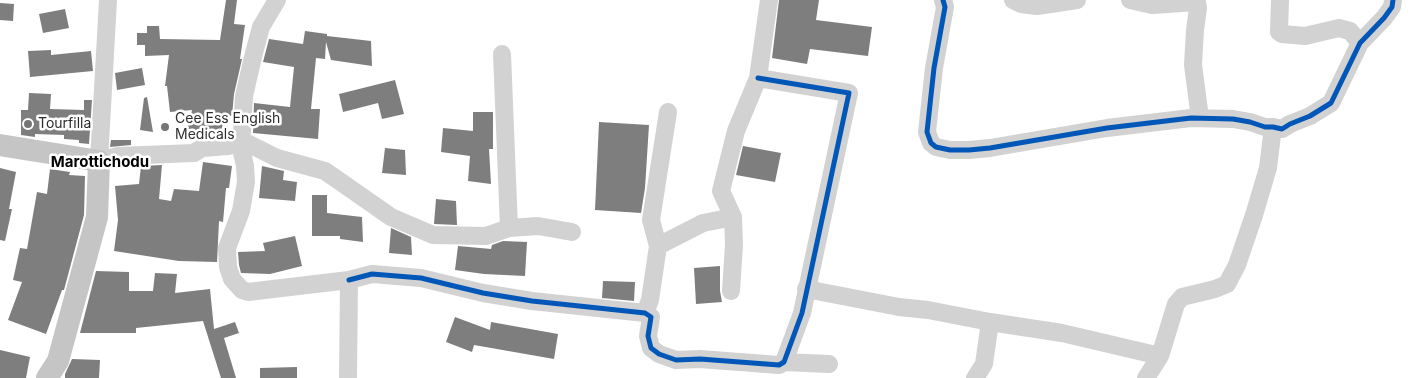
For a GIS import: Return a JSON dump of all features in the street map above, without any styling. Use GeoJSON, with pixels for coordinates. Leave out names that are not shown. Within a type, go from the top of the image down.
{"type":"FeatureCollection","features":[{"type":"Feature","properties":{"kind":"main road"},"geometry":{"type":"LineString","coordinates":[[0,145],[99,161],[97,217],[58,361],[48,378]]}},
{"type":"Feature","properties":{"kind":"street"},"geometry":{"type":"LineString","coordinates":[[102,0],[108,0],[99,161],[118,156],[194,153],[202,148],[229,146],[239,139],[242,132],[244,96],[261,27],[277,0]]}},
{"type":"Feature","properties":{"kind":"street"},"geometry":{"type":"LineString","coordinates":[[731,291],[734,245],[733,217],[721,190],[736,131],[758,78],[769,0]]}},
{"type":"Feature","properties":{"kind":"street"},"geometry":{"type":"LineString","coordinates":[[942,0],[945,6],[934,68],[927,132],[931,143],[950,150],[985,149],[1107,128],[1200,118],[1233,119],[1282,129],[1310,116],[1331,103],[1360,43],[1384,18],[1392,7],[1393,0]]}},
{"type":"Feature","properties":{"kind":"street"},"geometry":{"type":"LineString","coordinates":[[1013,0],[1021,4],[1037,6],[1077,0]]}},
{"type":"Feature","properties":{"kind":"street"},"geometry":{"type":"LineString","coordinates":[[1130,0],[1152,5],[1197,2],[1193,65],[1200,118]]}},
{"type":"Feature","properties":{"kind":"street"},"geometry":{"type":"LineString","coordinates":[[1280,0],[1279,32],[1282,34],[1305,36],[1330,32],[1339,28],[1350,31],[1360,43]]}},
{"type":"Feature","properties":{"kind":"street"},"geometry":{"type":"LineString","coordinates":[[502,54],[510,228]]}},
{"type":"Feature","properties":{"kind":"street"},"geometry":{"type":"LineString","coordinates":[[758,78],[849,93],[802,313],[784,362]]}},
{"type":"Feature","properties":{"kind":"street"},"geometry":{"type":"LineString","coordinates":[[645,313],[650,300],[658,246],[651,220],[668,112]]}},
{"type":"Feature","properties":{"kind":"street"},"geometry":{"type":"LineString","coordinates":[[1146,378],[1160,356],[1176,304],[1182,297],[1216,289],[1227,284],[1237,265],[1268,168],[1274,127]]}},
{"type":"Feature","properties":{"kind":"street"},"geometry":{"type":"LineString","coordinates":[[239,139],[277,158],[325,171],[391,217],[433,235],[486,236],[510,228],[538,226],[572,232]]}},
{"type":"Feature","properties":{"kind":"street"},"geometry":{"type":"LineString","coordinates":[[239,139],[245,166],[246,190],[241,211],[227,248],[228,267],[235,284],[242,290],[248,292],[349,280],[372,274],[421,278],[532,301],[645,313],[651,317],[648,336],[651,348],[659,354],[676,360],[700,359],[779,365],[784,362],[829,364]]}},
{"type":"Feature","properties":{"kind":"street"},"geometry":{"type":"LineString","coordinates":[[658,246],[703,222],[733,217]]}},
{"type":"Feature","properties":{"kind":"street"},"geometry":{"type":"LineString","coordinates":[[348,378],[349,280]]}},
{"type":"Feature","properties":{"kind":"street"},"geometry":{"type":"LineString","coordinates":[[806,289],[899,307],[928,310],[1062,333],[1160,356]]}},
{"type":"Feature","properties":{"kind":"street"},"geometry":{"type":"LineString","coordinates":[[975,378],[984,364],[990,322]]}},
{"type":"Feature","properties":{"kind":"building"},"geometry":{"type":"Polygon","coordinates":[[[226,0],[237,0],[234,24],[245,25],[240,59],[242,59],[234,94],[232,116],[225,115],[220,136],[211,137],[187,131],[192,110],[170,112],[167,86],[165,86],[169,55],[145,56],[145,45],[137,45],[137,33],[147,33],[147,26],[159,26],[160,39],[220,40],[226,0]]]}},
{"type":"Feature","properties":{"kind":"building"},"geometry":{"type":"Polygon","coordinates":[[[779,0],[819,0],[816,20],[872,27],[868,56],[810,49],[807,64],[772,58],[779,0]]]}},
{"type":"Feature","properties":{"kind":"building"},"geometry":{"type":"Polygon","coordinates":[[[0,3],[14,4],[13,21],[0,20],[0,3]]]}},
{"type":"Feature","properties":{"kind":"building"},"geometry":{"type":"Polygon","coordinates":[[[65,9],[69,28],[43,33],[39,14],[65,9]]]}},
{"type":"Feature","properties":{"kind":"building"},"geometry":{"type":"Polygon","coordinates":[[[305,31],[327,34],[327,36],[371,41],[372,66],[331,60],[326,42],[325,59],[316,58],[311,109],[320,109],[318,139],[253,133],[254,103],[290,107],[294,67],[263,62],[269,39],[303,44],[305,31]]]}},
{"type":"Feature","properties":{"kind":"building"},"geometry":{"type":"Polygon","coordinates":[[[51,50],[51,55],[91,51],[93,71],[30,77],[28,51],[51,50]]]}},
{"type":"Feature","properties":{"kind":"building"},"geometry":{"type":"Polygon","coordinates":[[[142,68],[145,85],[117,90],[115,73],[142,68]]]}},
{"type":"Feature","properties":{"kind":"building"},"geometry":{"type":"Polygon","coordinates":[[[395,80],[404,114],[382,119],[378,103],[343,112],[339,94],[395,80]]]}},
{"type":"Feature","properties":{"kind":"building"},"geometry":{"type":"Polygon","coordinates":[[[29,93],[51,94],[50,109],[84,110],[84,100],[92,100],[89,144],[79,143],[79,140],[64,139],[64,135],[35,134],[35,137],[21,135],[21,110],[28,110],[29,93]]]}},
{"type":"Feature","properties":{"kind":"building"},"geometry":{"type":"Polygon","coordinates":[[[147,97],[153,132],[140,130],[144,98],[147,97]]]}},
{"type":"Feature","properties":{"kind":"building"},"geometry":{"type":"Polygon","coordinates":[[[473,112],[493,112],[493,149],[489,149],[491,184],[468,181],[470,156],[441,152],[443,128],[473,131],[473,112]]]}},
{"type":"Feature","properties":{"kind":"building"},"geometry":{"type":"Polygon","coordinates":[[[599,122],[649,125],[645,188],[641,213],[595,210],[599,122]]]}},
{"type":"Feature","properties":{"kind":"building"},"geometry":{"type":"Polygon","coordinates":[[[111,140],[131,140],[131,145],[110,147],[111,140]]]}},
{"type":"Feature","properties":{"kind":"building"},"geometry":{"type":"Polygon","coordinates":[[[743,146],[781,153],[775,182],[736,175],[743,146]]]}},
{"type":"Feature","properties":{"kind":"building"},"geometry":{"type":"Polygon","coordinates":[[[385,148],[405,150],[406,175],[382,173],[385,148]]]}},
{"type":"Feature","properties":{"kind":"building"},"geometry":{"type":"Polygon","coordinates":[[[203,162],[232,166],[229,188],[226,188],[223,222],[219,221],[217,262],[179,261],[114,251],[118,220],[115,186],[139,184],[141,166],[162,165],[159,199],[171,201],[174,189],[199,191],[203,162]]]}},
{"type":"Feature","properties":{"kind":"building"},"geometry":{"type":"Polygon","coordinates":[[[262,166],[284,171],[283,180],[297,182],[295,201],[259,198],[262,166]]]}},
{"type":"Feature","properties":{"kind":"building"},"geometry":{"type":"Polygon","coordinates":[[[0,168],[16,172],[9,209],[12,209],[5,241],[0,240],[0,168]]]}},
{"type":"Feature","properties":{"kind":"building"},"geometry":{"type":"Polygon","coordinates":[[[50,169],[70,172],[69,175],[85,176],[84,215],[64,290],[62,290],[46,334],[8,320],[22,282],[13,280],[20,248],[27,249],[37,192],[47,194],[50,169]]]}},
{"type":"Feature","properties":{"kind":"building"},"geometry":{"type":"Polygon","coordinates":[[[312,195],[327,195],[327,213],[362,217],[363,242],[340,239],[340,236],[312,236],[312,195]]]}},
{"type":"Feature","properties":{"kind":"building"},"geometry":{"type":"Polygon","coordinates":[[[436,199],[456,201],[457,225],[434,224],[436,199]]]}},
{"type":"Feature","properties":{"kind":"building"},"geometry":{"type":"Polygon","coordinates":[[[391,228],[411,237],[412,255],[389,253],[391,228]]]}},
{"type":"Feature","properties":{"kind":"building"},"geometry":{"type":"Polygon","coordinates":[[[295,236],[302,266],[270,274],[241,273],[238,252],[265,251],[263,243],[295,236]]]}},
{"type":"Feature","properties":{"kind":"building"},"geometry":{"type":"Polygon","coordinates":[[[503,241],[527,242],[525,276],[484,274],[455,270],[458,246],[491,249],[492,245],[503,241]]]}},
{"type":"Feature","properties":{"kind":"building"},"geometry":{"type":"Polygon","coordinates":[[[720,266],[722,302],[696,304],[694,268],[720,266]]]}},
{"type":"Feature","properties":{"kind":"building"},"geometry":{"type":"Polygon","coordinates":[[[96,271],[129,272],[129,291],[153,291],[155,273],[177,274],[175,293],[210,289],[214,329],[235,322],[239,333],[224,338],[236,378],[221,378],[203,321],[136,328],[136,333],[80,333],[96,271]]]}},
{"type":"Feature","properties":{"kind":"building"},"geometry":{"type":"Polygon","coordinates":[[[603,281],[635,282],[634,301],[602,298],[603,281]]]}},
{"type":"Feature","properties":{"kind":"building"},"geometry":{"type":"Polygon","coordinates":[[[455,317],[490,330],[491,322],[558,334],[554,359],[474,345],[472,352],[446,342],[455,317]]]}},
{"type":"Feature","properties":{"kind":"building"},"geometry":{"type":"Polygon","coordinates":[[[0,350],[30,357],[26,378],[0,378],[0,350]]]}},
{"type":"Feature","properties":{"kind":"building"},"geometry":{"type":"Polygon","coordinates":[[[72,359],[100,360],[99,378],[65,378],[72,359]]]}},
{"type":"Feature","properties":{"kind":"building"},"geometry":{"type":"Polygon","coordinates":[[[297,367],[297,378],[260,378],[260,368],[297,367]]]}},
{"type":"Feature","properties":{"kind":"cycle path"},"geometry":{"type":"LineString","coordinates":[[943,0],[945,7],[934,68],[927,132],[931,143],[936,147],[950,150],[990,148],[1107,128],[1191,118],[1233,119],[1282,129],[1310,116],[1331,103],[1360,43],[1384,18],[1392,7],[1393,0]]}},
{"type":"Feature","properties":{"kind":"cycle path"},"geometry":{"type":"LineString","coordinates":[[349,280],[372,274],[421,278],[483,293],[532,301],[645,313],[651,317],[648,336],[651,348],[659,354],[676,360],[700,359],[779,365],[784,362],[802,313],[849,93],[758,78]]}},
{"type":"Feature","properties":{"kind":"place","name":"Tourfilla"},"geometry":{"type":"Point","coordinates":[28,124]}},
{"type":"Feature","properties":{"kind":"place","name":"Cee Ess English Medicals"},"geometry":{"type":"Point","coordinates":[165,127]}},
{"type":"Feature","properties":{"kind":"district","name":"Marottichodu"},"geometry":{"type":"Point","coordinates":[100,162]}}]}
